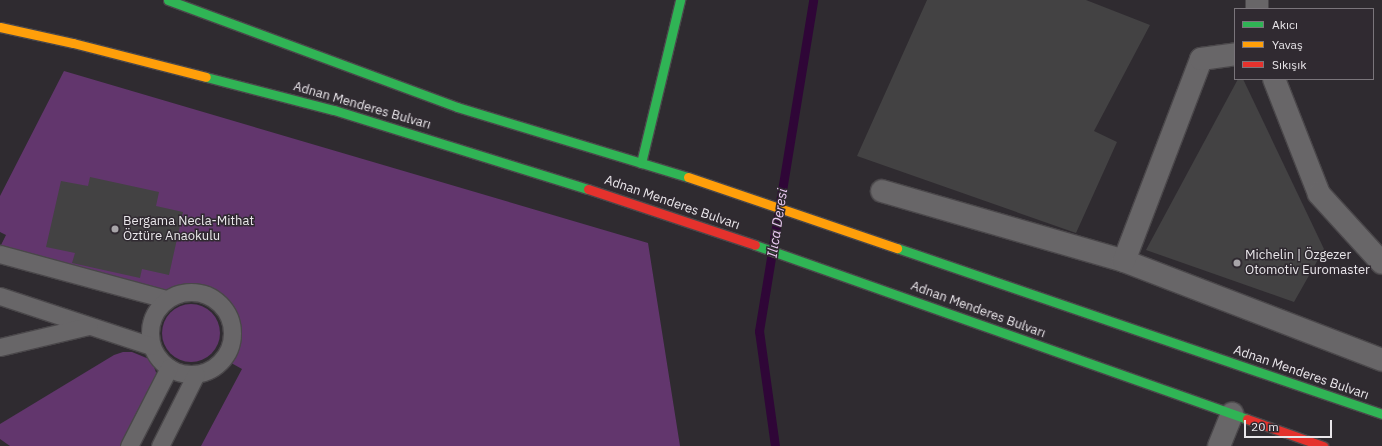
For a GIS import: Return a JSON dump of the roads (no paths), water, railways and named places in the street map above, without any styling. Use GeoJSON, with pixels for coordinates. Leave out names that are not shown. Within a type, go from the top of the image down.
{"type":"FeatureCollection","features":[{"type":"Feature","properties":{"kind":"main road","name":"Adnan Menderes Bulvarı"},"geometry":{"type":"LineString","coordinates":[[168,0],[457,107],[682,175],[1382,414]]}},
{"type":"Feature","properties":{"kind":"main road"},"geometry":{"type":"LineString","coordinates":[[641,163],[680,0]]}},
{"type":"Feature","properties":{"kind":"main road","name":"Adnan Menderes Bulvarı"},"geometry":{"type":"LineString","coordinates":[[0,27],[81,45],[334,110],[491,158],[677,218],[1323,446]]}},
{"type":"Feature","properties":{"kind":"street"},"geometry":{"type":"LineString","coordinates":[[1124,260],[1201,59],[1234,54]]}},
{"type":"Feature","properties":{"kind":"street"},"geometry":{"type":"LineString","coordinates":[[1274,80],[1319,194],[1382,264]]}},
{"type":"Feature","properties":{"kind":"street"},"geometry":{"type":"LineString","coordinates":[[882,191],[1124,260],[1382,360]]}},
{"type":"Feature","properties":{"kind":"street"},"geometry":{"type":"LineString","coordinates":[[1219,446],[1232,414]]}},
{"type":"Feature","properties":{"kind":"lane"},"geometry":{"type":"LineString","coordinates":[[0,254],[166,299]]}},
{"type":"Feature","properties":{"kind":"lane"},"geometry":{"type":"LineString","coordinates":[[184,292],[204,293],[216,300],[225,309],[231,321],[232,335],[229,349],[224,359],[206,371],[196,374],[182,373],[169,368],[158,359],[152,346],[149,333],[151,320],[157,308],[166,299],[184,292]]}},
{"type":"Feature","properties":{"kind":"lane"},"geometry":{"type":"LineString","coordinates":[[0,296],[152,346]]}},
{"type":"Feature","properties":{"kind":"lane"},"geometry":{"type":"LineString","coordinates":[[0,347],[89,326]]}},
{"type":"Feature","properties":{"kind":"lane"},"geometry":{"type":"LineString","coordinates":[[129,446],[169,368]]}},
{"type":"Feature","properties":{"kind":"lane"},"geometry":{"type":"LineString","coordinates":[[160,446],[196,374]]}},
{"type":"Feature","properties":{"kind":"waterway","name":"Ilıca Deresi"},"geometry":{"type":"LineString","coordinates":[[775,446],[759,331],[813,0]]}},
{"type":"Feature","properties":{"kind":"place","name":"Bergama Necla-Mithat Öztüre Anaokulu"},"geometry":{"type":"Point","coordinates":[115,229]}},
{"type":"Feature","properties":{"kind":"place","name":"Michelin | Özgezer Otomotiv Euromaster"},"geometry":{"type":"Point","coordinates":[1237,263]}}]}
